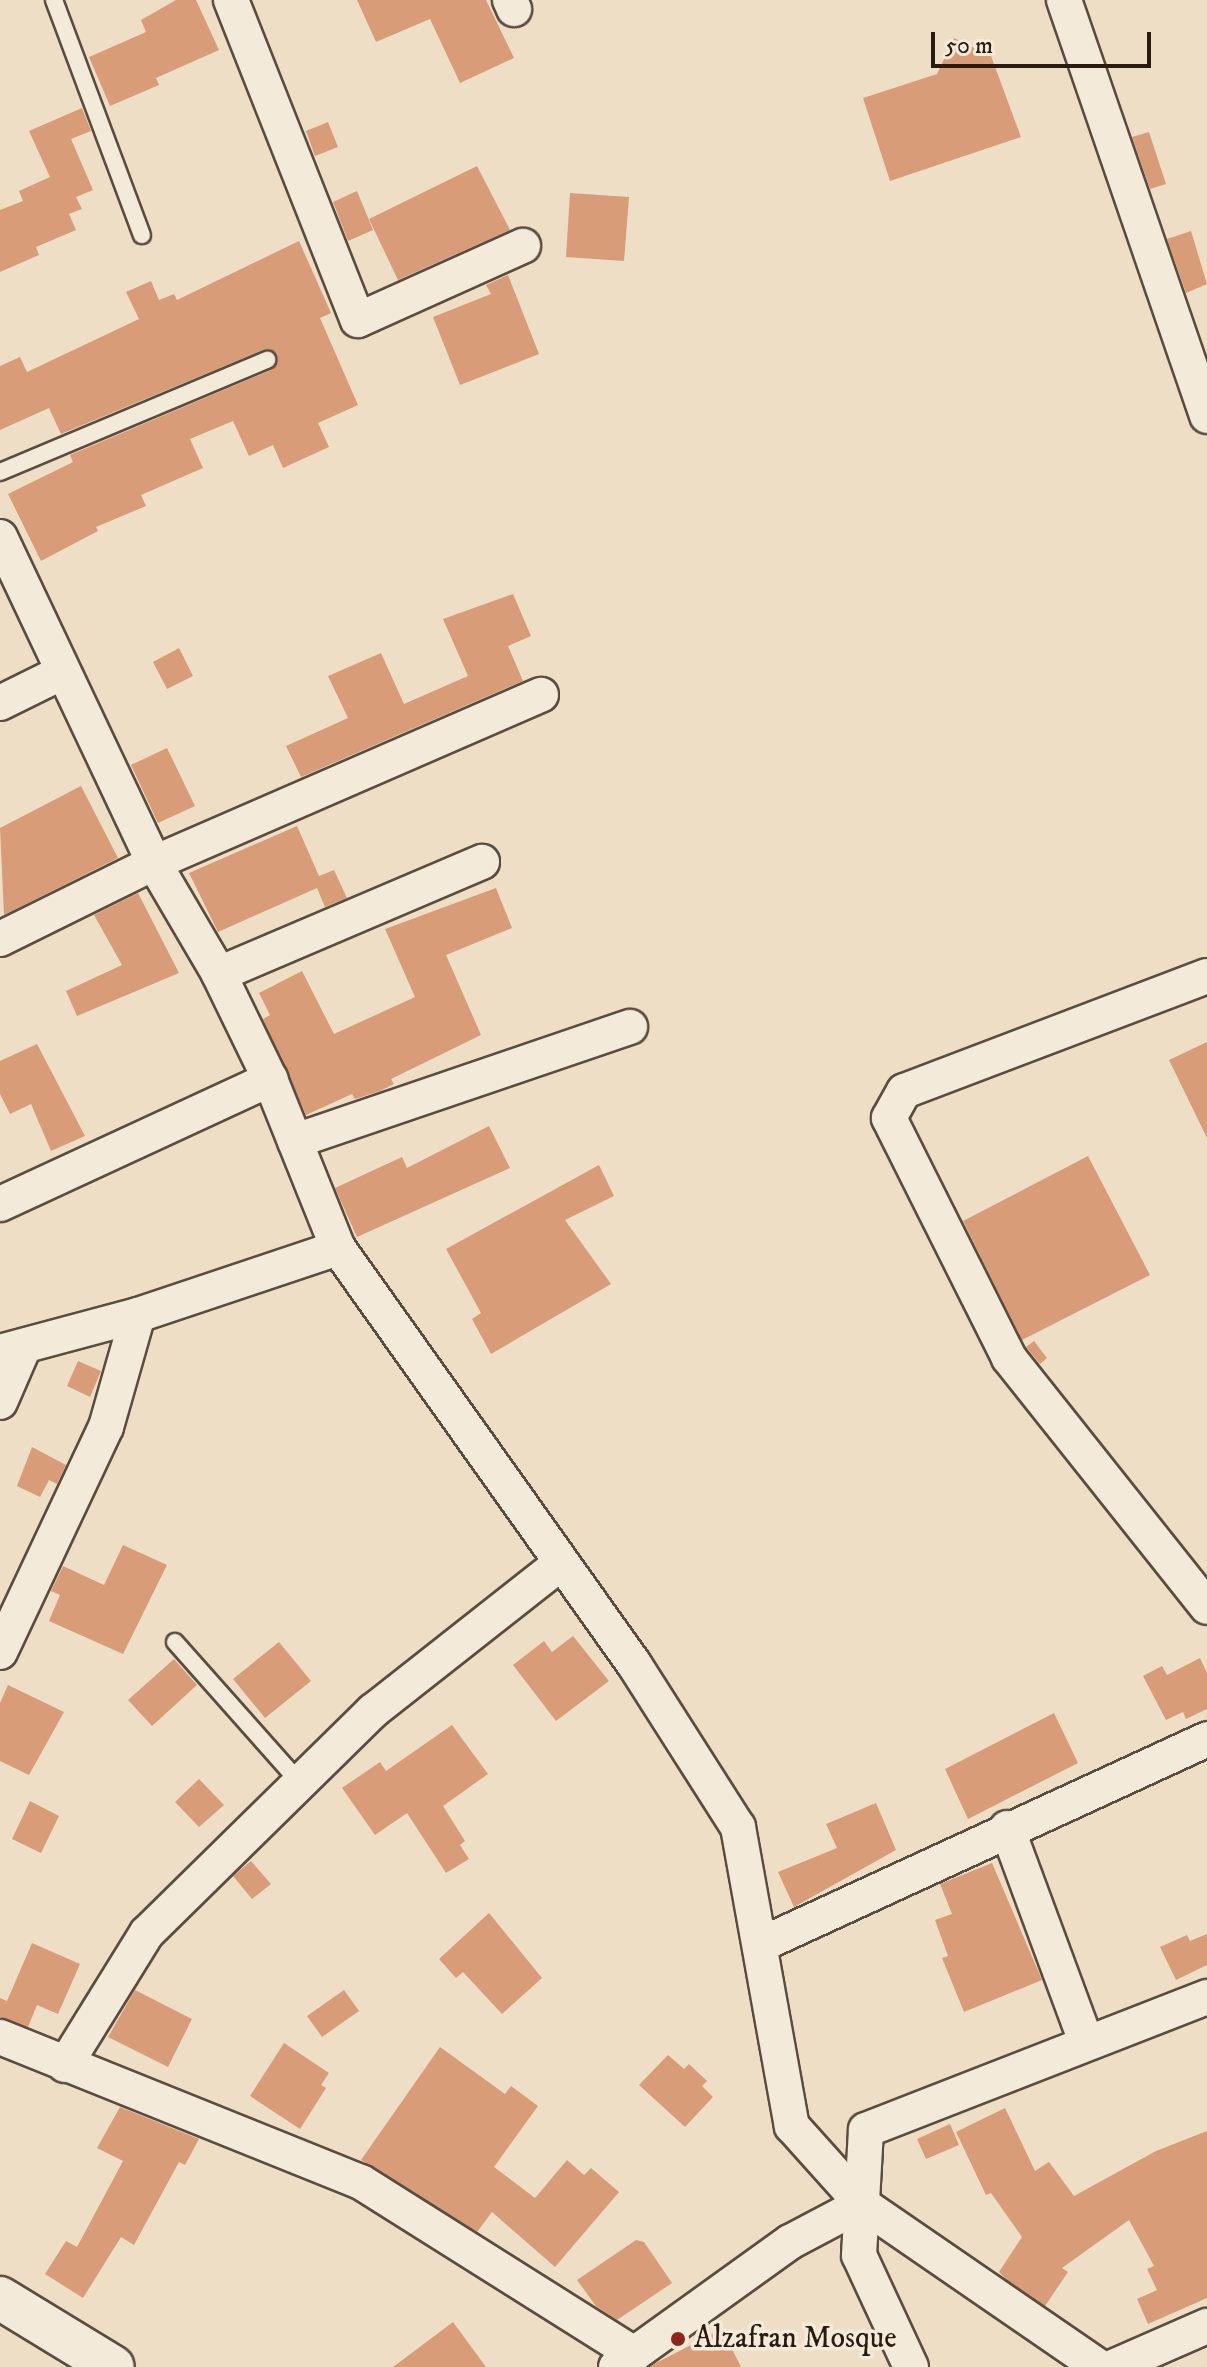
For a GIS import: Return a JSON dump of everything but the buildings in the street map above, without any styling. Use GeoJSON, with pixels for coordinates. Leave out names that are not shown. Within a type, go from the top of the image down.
{"type":"FeatureCollection","features":[{"type":"Feature","properties":{"kind":"street"},"geometry":{"type":"LineString","coordinates":[[231,0],[358,320],[523,246]]}},
{"type":"Feature","properties":{"kind":"street"},"geometry":{"type":"LineString","coordinates":[[1064,0],[1207,416]]}},
{"type":"Feature","properties":{"kind":"street"},"geometry":{"type":"LineString","coordinates":[[0,537],[154,863],[219,974],[270,1079],[338,1248],[634,1664],[738,1827],[762,1944],[792,2126],[862,2204],[1099,2367]]}},
{"type":"Feature","properties":{"kind":"street"},"geometry":{"type":"LineString","coordinates":[[0,703],[63,672]]}},
{"type":"Feature","properties":{"kind":"street"},"geometry":{"type":"LineString","coordinates":[[0,939],[154,863],[541,695]]}},
{"type":"Feature","properties":{"kind":"street"},"geometry":{"type":"LineString","coordinates":[[219,974],[482,862]]}},
{"type":"Feature","properties":{"kind":"street"},"geometry":{"type":"LineString","coordinates":[[1207,976],[904,1091],[889,1118],[1009,1358],[1207,1607]]}},
{"type":"Feature","properties":{"kind":"street"},"geometry":{"type":"LineString","coordinates":[[295,1141],[630,1027]]}},
{"type":"Feature","properties":{"kind":"street"},"geometry":{"type":"LineString","coordinates":[[0,1204],[270,1079]]}},
{"type":"Feature","properties":{"kind":"street"},"geometry":{"type":"LineString","coordinates":[[0,1402],[12,1350],[138,1315],[338,1248]]}},
{"type":"Feature","properties":{"kind":"street"},"geometry":{"type":"LineString","coordinates":[[0,1652],[106,1427],[138,1315]]}},
{"type":"Feature","properties":{"kind":"street"},"geometry":{"type":"LineString","coordinates":[[65,2065],[147,1933],[373,1711],[561,1563]]}},
{"type":"Feature","properties":{"kind":"street"},"geometry":{"type":"LineString","coordinates":[[762,1944],[1007,1828],[1207,1739]]}},
{"type":"Feature","properties":{"kind":"street"},"geometry":{"type":"LineString","coordinates":[[1007,1828],[1086,2042]]}},
{"type":"Feature","properties":{"kind":"street"},"geometry":{"type":"LineString","coordinates":[[911,2367],[859,2255],[866,2130],[1207,1997]]}},
{"type":"Feature","properties":{"kind":"street"},"geometry":{"type":"LineString","coordinates":[[0,2037],[361,2182],[625,2360],[790,2242],[862,2204]]}},
{"type":"Feature","properties":{"kind":"street"},"geometry":{"type":"LineString","coordinates":[[0,2298],[109,2366]]}},
{"type":"Feature","properties":{"kind":"street"},"geometry":{"type":"LineString","coordinates":[[1113,2367],[1207,2326]]}},
{"type":"Feature","properties":{"kind":"lane"},"geometry":{"type":"LineString","coordinates":[[54,0],[142,235]]}},
{"type":"Feature","properties":{"kind":"lane"},"geometry":{"type":"LineString","coordinates":[[0,472],[267,360]]}},
{"type":"Feature","properties":{"kind":"lane"},"geometry":{"type":"LineString","coordinates":[[175,1642],[300,1783]]}},
{"type":"Feature","properties":{"kind":"place","name":"Alzafran Mosque"},"geometry":{"type":"Point","coordinates":[678,2339]}}]}
